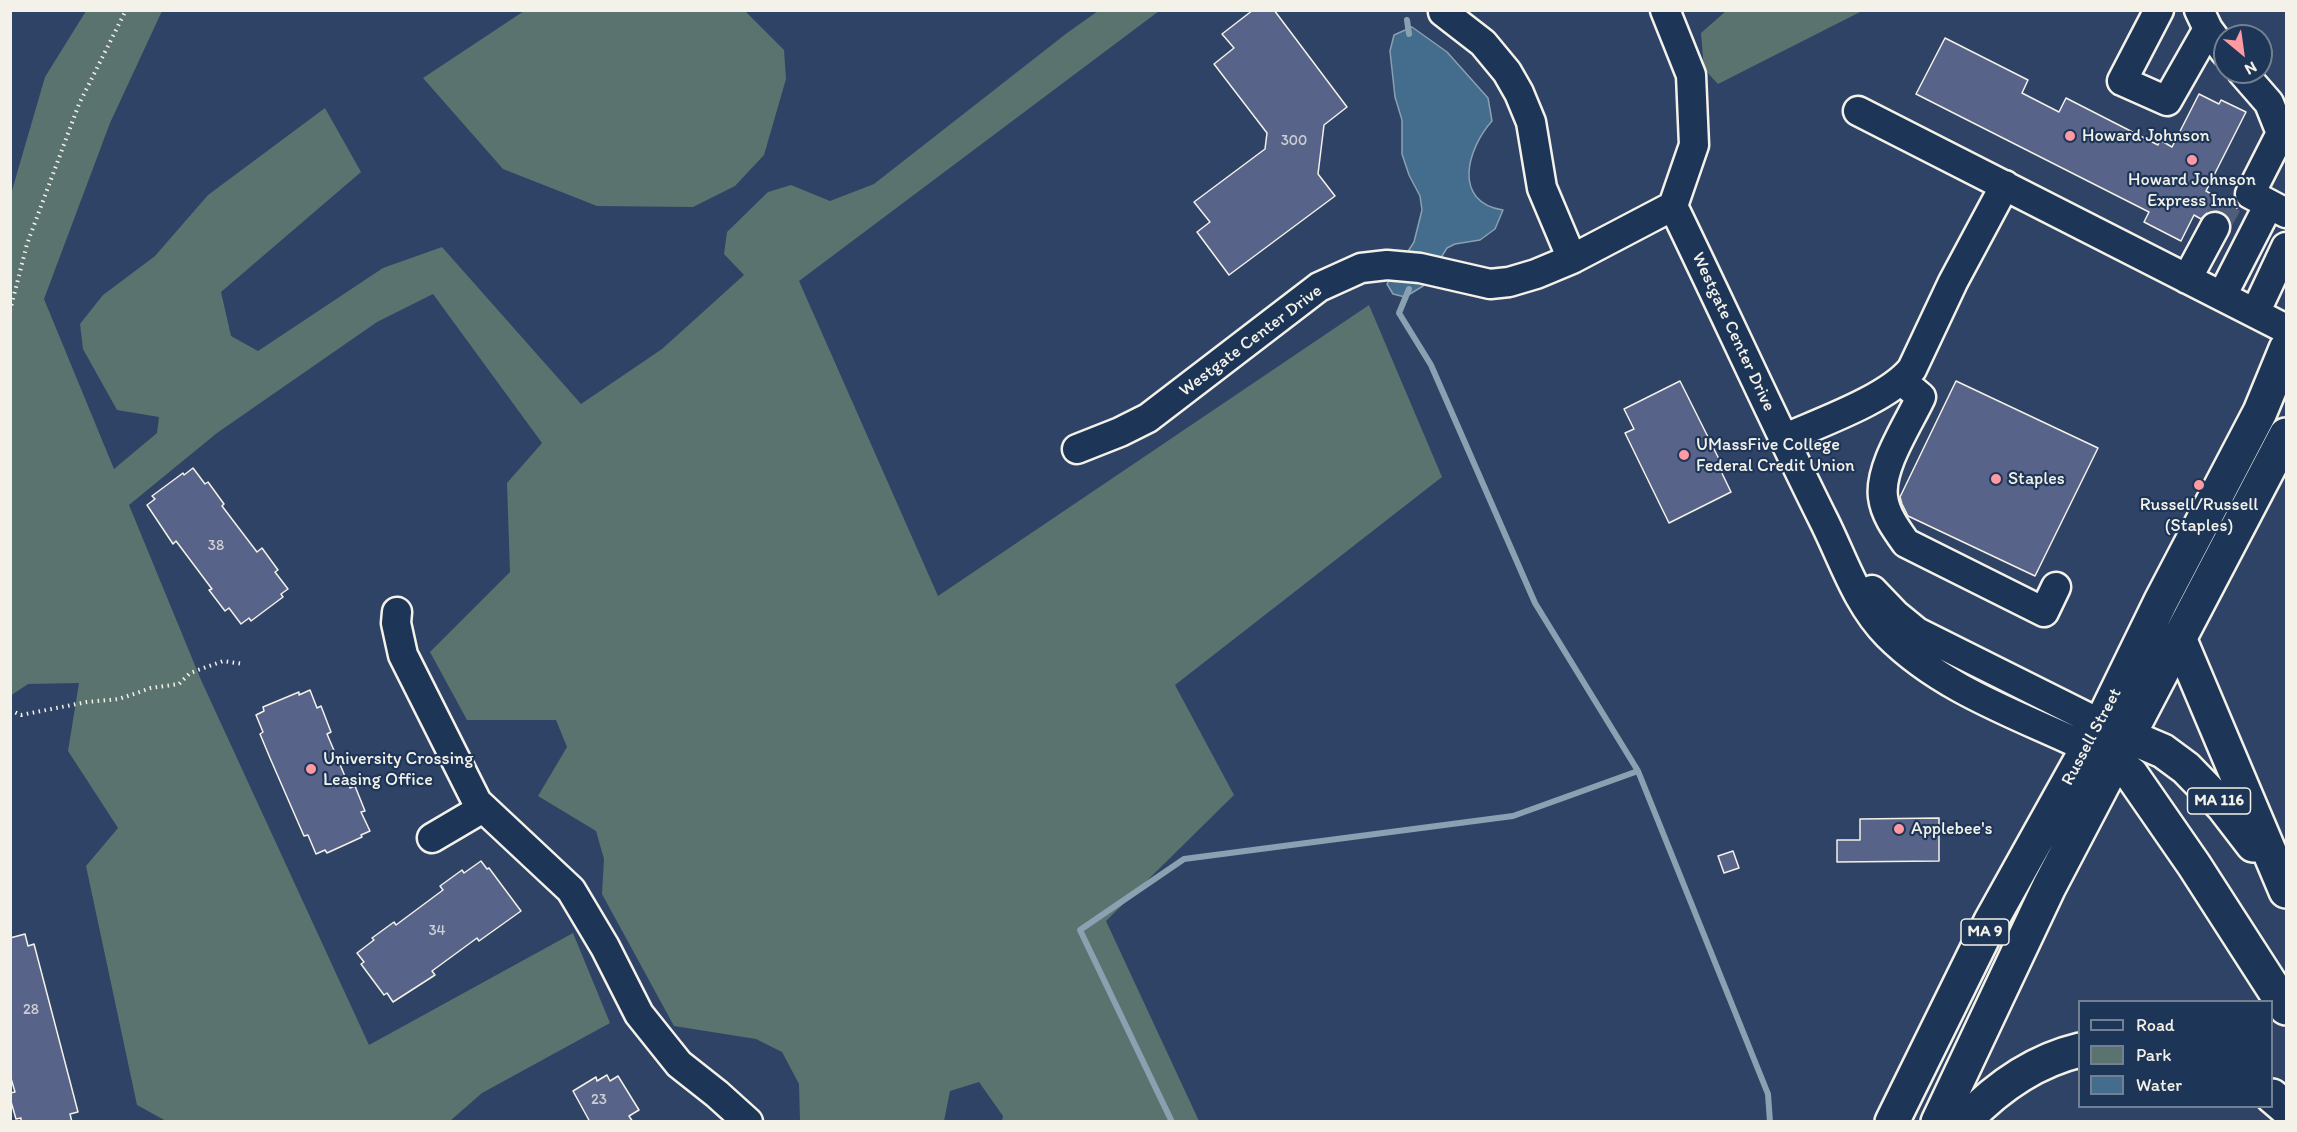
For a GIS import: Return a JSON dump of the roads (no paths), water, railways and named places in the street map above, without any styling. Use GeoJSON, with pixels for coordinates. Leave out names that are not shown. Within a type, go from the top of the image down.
{"type":"FeatureCollection","features":[{"type":"Feature","properties":{"kind":"main road","name":"Russell Street"},"geometry":{"type":"LineString","coordinates":[[1938,1122],[2049,887],[2108,742],[2161,601],[2260,412],[2286,349]]}},
{"type":"Feature","properties":{"kind":"main road","name":"Russell Street"},"geometry":{"type":"LineString","coordinates":[[1892,1122],[1991,921],[2179,638],[2286,435]]}},
{"type":"Feature","properties":{"kind":"main road"},"geometry":{"type":"LineString","coordinates":[[2179,638],[2286,892]]}},
{"type":"Feature","properties":{"kind":"main road","name":"MA 116"},"geometry":{"type":"LineString","coordinates":[[2108,742],[2163,751],[2200,781],[2223,806],[2286,892]]}},
{"type":"Feature","properties":{"kind":"main road"},"geometry":{"type":"LineString","coordinates":[[2108,742],[2194,865],[2286,1008]]}},
{"type":"Feature","properties":{"kind":"main road"},"geometry":{"type":"LineString","coordinates":[[1964,1122],[1993,1095],[2035,1065],[2078,1050]]}},
{"type":"Feature","properties":{"kind":"main road"},"geometry":{"type":"LineString","coordinates":[[2273,1097],[2286,1107]]}},
{"type":"Feature","properties":{"kind":"street"},"geometry":{"type":"LineString","coordinates":[[1665,10],[1691,75],[1694,145],[1673,206]]}},
{"type":"Feature","properties":{"kind":"street"},"geometry":{"type":"LineString","coordinates":[[2159,10],[2122,81],[2167,101],[2204,20]]}},
{"type":"Feature","properties":{"kind":"street"},"geometry":{"type":"LineString","coordinates":[[1443,12],[1483,43],[1507,72],[1519,93],[1531,122],[1542,188],[1572,259]]}},
{"type":"Feature","properties":{"kind":"street"},"geometry":{"type":"LineString","coordinates":[[2204,20],[2213,34]]}},
{"type":"Feature","properties":{"kind":"street"},"geometry":{"type":"LineString","coordinates":[[2222,296],[2250,208],[2281,133],[2269,103],[2252,84]]}},
{"type":"Feature","properties":{"kind":"street"},"geometry":{"type":"LineString","coordinates":[[1858,111],[2286,329]]}},
{"type":"Feature","properties":{"kind":"street"},"geometry":{"type":"LineString","coordinates":[[1783,439],[1864,402],[1902,381],[1912,369],[1953,282],[2004,185]]}},
{"type":"Feature","properties":{"kind":"street","name":"Westgate Center Drive"},"geometry":{"type":"LineString","coordinates":[[1077,449],[1148,418],[1319,287],[1361,268],[1387,266],[1420,268],[1490,284],[1509,282],[1572,259],[1673,206],[1827,528],[1876,595],[1917,632],[2108,742]]}},
{"type":"Feature","properties":{"kind":"street"},"geometry":{"type":"LineString","coordinates":[[2187,279],[2250,208]]}},
{"type":"Feature","properties":{"kind":"street"},"geometry":{"type":"LineString","coordinates":[[2255,313],[2286,247]]}},
{"type":"Feature","properties":{"kind":"street"},"geometry":{"type":"LineString","coordinates":[[1902,381],[1922,397],[1887,466],[1883,497],[1893,525],[1906,543],[2044,612],[2055,587]]}},
{"type":"Feature","properties":{"kind":"street"},"geometry":{"type":"LineString","coordinates":[[397,612],[396,623],[403,655],[477,802],[571,890],[605,947],[639,1014],[679,1064],[748,1122]]}},
{"type":"Feature","properties":{"kind":"street"},"geometry":{"type":"LineString","coordinates":[[432,838],[483,808]]}},
{"type":"Feature","properties":{"kind":"water"},"geometry":{"type":"Polygon","coordinates":[[[1412,27],[1447,52],[1488,98],[1492,121],[1476,146],[1469,173],[1476,197],[1487,205],[1503,210],[1495,229],[1480,240],[1455,244],[1447,248],[1423,286],[1405,297],[1393,294],[1387,284],[1414,242],[1422,210],[1420,196],[1409,175],[1402,154],[1402,120],[1395,97],[1390,51],[1394,35],[1412,27]]]}},
{"type":"Feature","properties":{"kind":"waterway"},"geometry":{"type":"LineString","coordinates":[[1407,20],[1409,34]]}},
{"type":"Feature","properties":{"kind":"waterway"},"geometry":{"type":"LineString","coordinates":[[1409,289],[1399,313],[1431,365],[1535,603],[1638,771],[1768,1094],[1770,1122]]}},
{"type":"Feature","properties":{"kind":"waterway"},"geometry":{"type":"LineString","coordinates":[[1172,1122],[1080,930],[1184,859],[1513,816],[1638,771]]}},
{"type":"Feature","properties":{"kind":"tunnel"},"geometry":{"type":"LineString","coordinates":[[2215,227],[2228,204]]}},
{"type":"Feature","properties":{"kind":"place","name":"Howard Johnson"},"geometry":{"type":"Point","coordinates":[2070,136]}},
{"type":"Feature","properties":{"kind":"place","name":"Howard Johnson Express Inn"},"geometry":{"type":"Point","coordinates":[2192,160]}},
{"type":"Feature","properties":{"kind":"place","name":"UMassFive College Federal Credit Union"},"geometry":{"type":"Point","coordinates":[1684,455]}},
{"type":"Feature","properties":{"kind":"place","name":"Staples"},"geometry":{"type":"Point","coordinates":[1996,479]}},
{"type":"Feature","properties":{"kind":"place","name":"Russell/Russell (Staples)"},"geometry":{"type":"Point","coordinates":[2199,485]}},
{"type":"Feature","properties":{"kind":"place","name":"University Crossing Leasing Office"},"geometry":{"type":"Point","coordinates":[311,769]}},
{"type":"Feature","properties":{"kind":"place","name":"Applebee's"},"geometry":{"type":"Point","coordinates":[1899,829]}}]}
